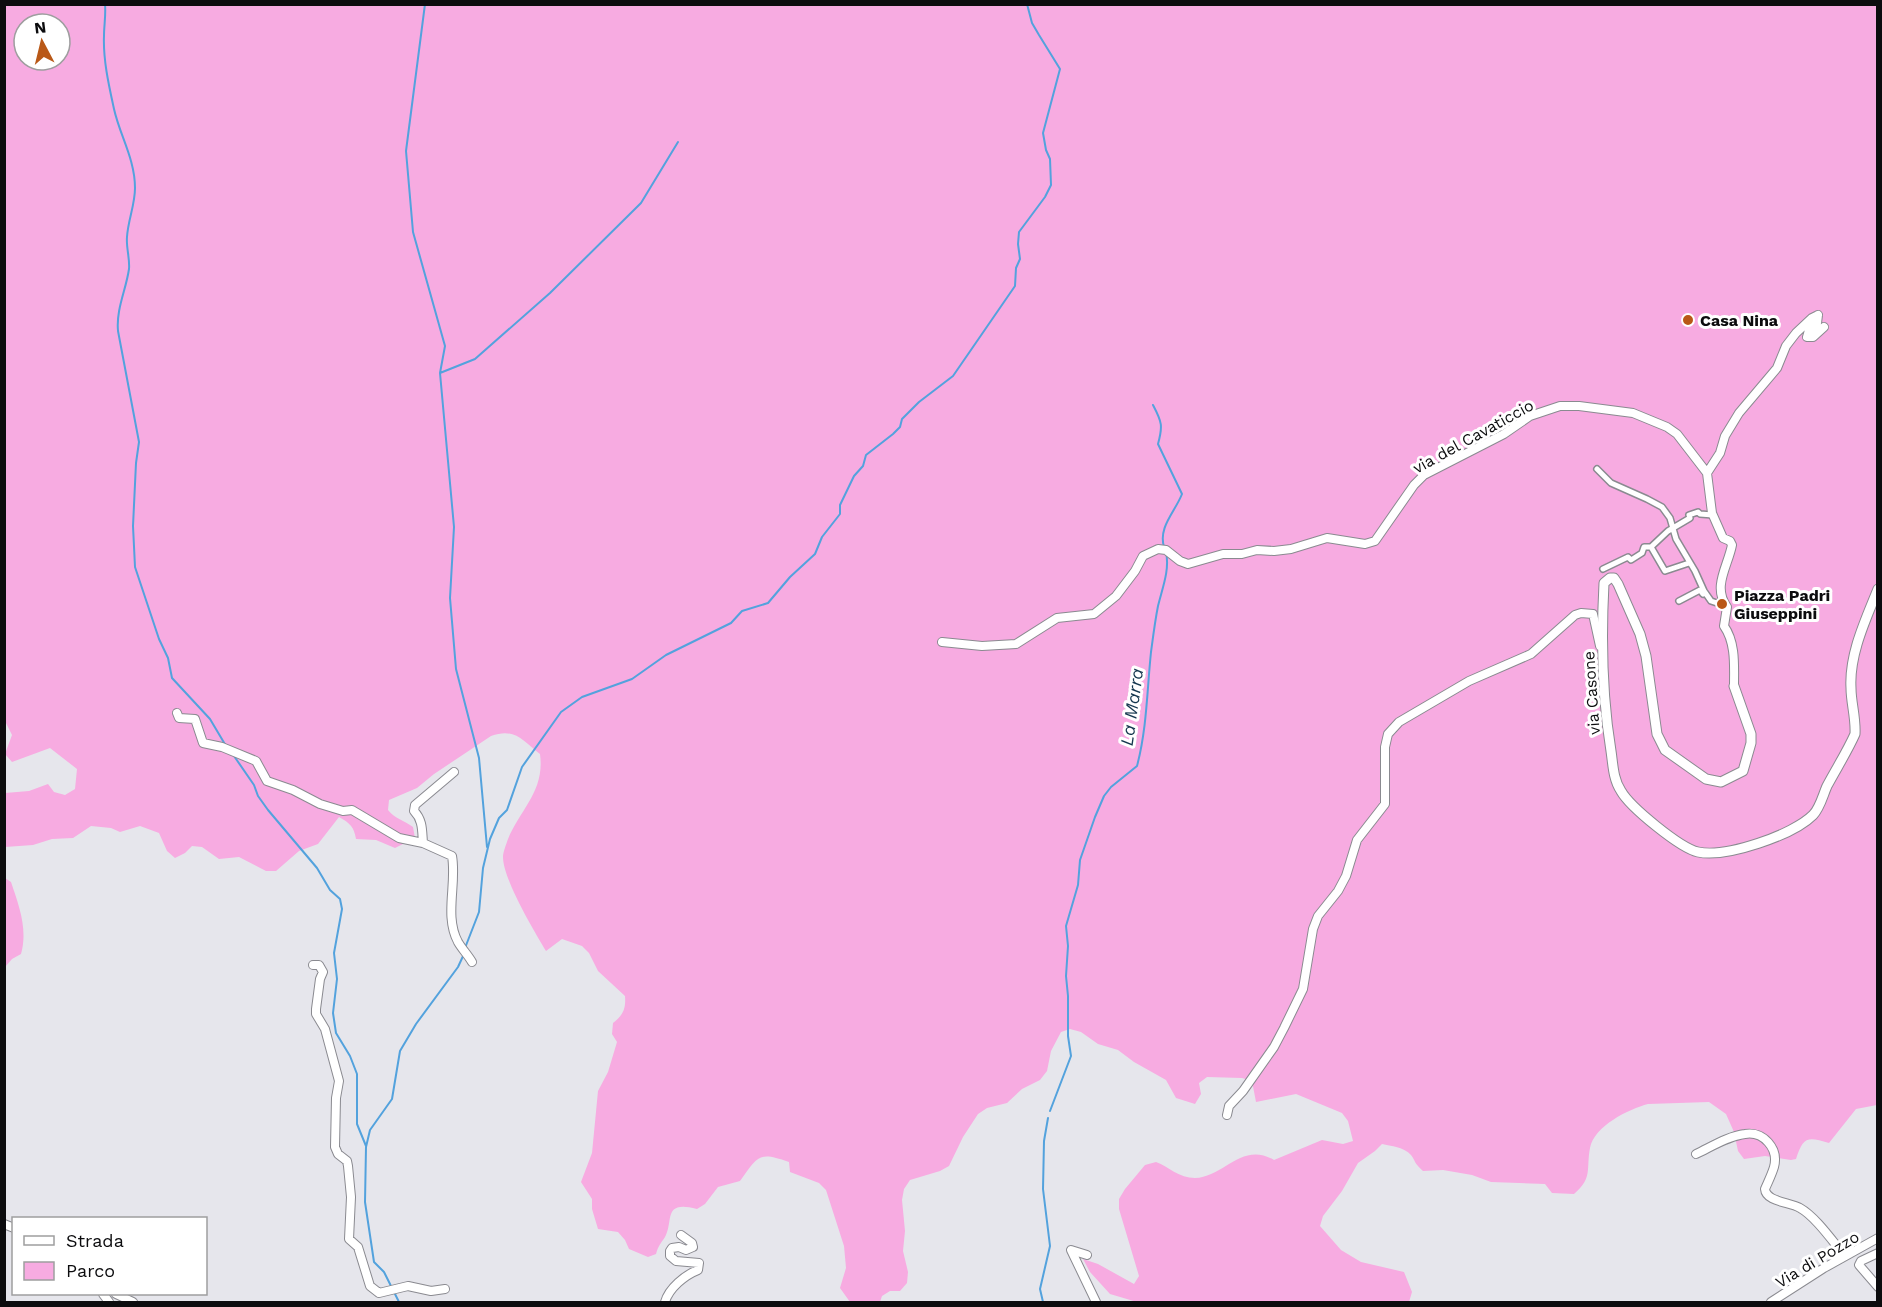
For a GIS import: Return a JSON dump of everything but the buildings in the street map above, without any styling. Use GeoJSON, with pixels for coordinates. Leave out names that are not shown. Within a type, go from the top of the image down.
{"type":"FeatureCollection","features":[{"type":"Feature","properties":{"kind":"street"},"geometry":{"type":"LineString","coordinates":[[1603,569],[1628,557],[1631,560],[1642,553],[1644,547],[1651,547],[1673,528],[1690,519],[1689,515],[1694,513],[1713,515],[1707,473],[1720,453],[1725,436],[1739,413],[1777,368],[1786,346],[1796,333],[1818,315],[1817,323],[1809,330],[1807,337],[1813,337],[1824,327]]}},
{"type":"Feature","properties":{"kind":"street","name":"via del Cavaticcio"},"geometry":{"type":"LineString","coordinates":[[942,642],[982,646],[1016,644],[1057,618],[1094,614],[1116,596],[1143,556],[1158,549],[1166,550],[1188,564],[1223,554],[1291,549],[1327,538],[1365,544],[1375,541],[1414,485],[1424,475],[1504,434],[1530,416],[1560,406],[1594,407],[1633,413],[1667,427],[1677,434],[1707,473]]}},
{"type":"Feature","properties":{"kind":"street"},"geometry":{"type":"LineString","coordinates":[[1597,469],[1611,483],[1662,507],[1670,518],[1676,539],[1706,594],[1711,601],[1727,606]]}},
{"type":"Feature","properties":{"kind":"street","name":"via Casone"},"geometry":{"type":"LineString","coordinates":[[1713,515],[1723,538],[1730,541],[1732,545],[1721,582],[1721,598],[1727,606],[1724,626],[1729,632],[1733,646],[1734,687],[1751,734],[1751,743],[1743,771],[1721,782],[1706,778],[1665,750],[1657,734],[1646,656],[1640,634],[1614,578],[1604,583],[1604,661],[1615,777],[1621,791],[1633,805],[1688,849],[1700,852],[1737,849],[1771,839],[1814,814],[1855,734],[1856,722],[1850,686],[1854,658],[1857,641],[1878,589]]}},
{"type":"Feature","properties":{"kind":"street"},"geometry":{"type":"LineString","coordinates":[[1651,547],[1665,571],[1689,563]]}},
{"type":"Feature","properties":{"kind":"street"},"geometry":{"type":"LineString","coordinates":[[1679,602],[1700,590],[1704,596],[1706,594]]}},
{"type":"Feature","properties":{"kind":"street"},"geometry":{"type":"LineString","coordinates":[[1227,1115],[1228,1106],[1243,1091],[1274,1047],[1284,1028],[1303,989],[1313,929],[1318,916],[1338,891],[1346,876],[1357,840],[1385,804],[1385,747],[1388,734],[1399,722],[1468,681],[1531,654],[1575,615],[1593,614],[1604,661]]}},
{"type":"Feature","properties":{"kind":"street"},"geometry":{"type":"LineString","coordinates":[[177,713],[179,718],[195,719],[201,740],[207,746],[222,747],[256,761],[267,781],[293,790],[320,804],[343,811],[352,810],[399,838],[423,843],[452,856],[454,866],[452,920],[459,943],[468,955]]}},
{"type":"Feature","properties":{"kind":"street"},"geometry":{"type":"LineString","coordinates":[[423,843],[422,825],[414,811],[415,805],[454,772]]}},
{"type":"Feature","properties":{"kind":"street"},"geometry":{"type":"LineString","coordinates":[[313,965],[319,965],[323,972],[320,979],[316,1014],[325,1029],[339,1081],[334,1139],[338,1154],[347,1161],[348,1166],[351,1197],[349,1239],[358,1247],[370,1286],[379,1293],[414,1286],[439,1291],[445,1289]]}},
{"type":"Feature","properties":{"kind":"street"},"geometry":{"type":"LineString","coordinates":[[1696,1154],[1743,1134],[1761,1135],[1773,1150],[1775,1161],[1765,1194],[1802,1209],[1845,1256]]}},
{"type":"Feature","properties":{"kind":"street"},"geometry":{"type":"LineString","coordinates":[[665,1302],[684,1277],[698,1270],[699,1263],[676,1261],[670,1256],[672,1248],[679,1247],[686,1250],[693,1247],[681,1235]]}},
{"type":"Feature","properties":{"kind":"street","name":"Via di Pozzo"},"geometry":{"type":"LineString","coordinates":[[1771,1302],[1878,1238]]}},
{"type":"Feature","properties":{"kind":"street"},"geometry":{"type":"LineString","coordinates":[[1087,1255],[1071,1250],[1096,1302]]}},
{"type":"Feature","properties":{"kind":"street"},"geometry":{"type":"LineString","coordinates":[[1878,1253],[1859,1265],[1878,1287]]}},
{"type":"Feature","properties":{"kind":"green space"},"geometry":{"type":"Polygon","coordinates":[[[5,5],[1877,5],[1877,1105],[1856,1109],[1829,1143],[1816,1139],[1804,1142],[1796,1159],[1765,1156],[1744,1159],[1738,1151],[1734,1132],[1726,1114],[1709,1102],[1648,1104],[1613,1120],[1593,1140],[1588,1173],[1584,1183],[1574,1194],[1552,1193],[1545,1184],[1491,1182],[1472,1175],[1443,1170],[1423,1171],[1405,1150],[1382,1144],[1358,1163],[1342,1191],[1323,1216],[1320,1226],[1341,1250],[1361,1262],[1404,1272],[1412,1292],[1409,1302],[1137,1302],[1110,1294],[1090,1272],[1083,1259],[1098,1264],[1134,1284],[1139,1276],[1119,1209],[1119,1199],[1145,1165],[1156,1162],[1179,1174],[1195,1178],[1215,1172],[1243,1157],[1263,1155],[1274,1160],[1322,1140],[1343,1144],[1353,1141],[1348,1121],[1342,1113],[1296,1094],[1256,1102],[1252,1081],[1242,1078],[1207,1077],[1199,1083],[1201,1094],[1195,1104],[1176,1098],[1166,1080],[1118,1050],[1098,1044],[1081,1032],[1070,1029],[1061,1032],[1051,1051],[1047,1071],[1040,1080],[1022,1089],[1007,1103],[987,1108],[978,1114],[963,1137],[949,1166],[910,1180],[904,1189],[902,1200],[905,1231],[903,1251],[908,1272],[907,1283],[900,1291],[890,1291],[882,1296],[880,1302],[850,1302],[840,1288],[846,1268],[844,1246],[826,1190],[819,1183],[790,1172],[789,1162],[771,1157],[755,1161],[740,1181],[718,1187],[705,1204],[697,1209],[678,1207],[674,1210],[668,1231],[656,1254],[648,1257],[629,1249],[618,1232],[598,1229],[592,1209],[592,1199],[581,1182],[592,1153],[598,1091],[608,1072],[617,1042],[612,1034],[613,1023],[623,1011],[625,996],[598,971],[589,953],[582,946],[562,939],[546,951],[520,905],[504,867],[503,855],[508,839],[536,789],[541,767],[540,754],[523,740],[506,733],[491,736],[417,788],[389,800],[388,810],[413,827],[415,838],[395,848],[376,840],[356,839],[351,826],[339,817],[318,844],[299,851],[276,871],[266,871],[239,857],[219,859],[202,847],[192,846],[175,858],[167,851],[159,833],[140,826],[120,832],[111,828],[91,826],[73,838],[5,847],[5,793],[29,791],[48,784],[54,792],[65,795],[75,789],[77,769],[50,748],[12,762],[5,754],[12,735],[4,719],[5,5]]]}},
{"type":"Feature","properties":{"kind":"green space"},"geometry":{"type":"Polygon","coordinates":[[[5,878],[11,882],[17,900],[24,936],[21,954],[5,967],[5,878]]]}},
{"type":"Feature","properties":{"kind":"waterway"},"geometry":{"type":"LineString","coordinates":[[105,4],[104,45],[107,73],[117,119],[133,167],[135,188],[127,237],[129,269],[118,323],[139,442],[133,526],[135,567],[159,639],[168,658],[172,678],[210,719],[226,746]]}},
{"type":"Feature","properties":{"kind":"waterway"},"geometry":{"type":"LineString","coordinates":[[425,4],[406,151],[413,232],[445,346],[440,373],[454,527],[450,598],[456,669],[479,758],[487,847]]}},
{"type":"Feature","properties":{"kind":"waterway"},"geometry":{"type":"LineString","coordinates":[[465,948],[479,912],[483,868],[490,839],[499,818],[507,810],[522,767],[561,712],[582,697],[632,679],[666,655],[731,623],[742,611],[768,603],[790,577],[815,554],[822,537],[840,514],[840,505],[854,476],[863,466],[866,455],[893,434],[900,427],[902,419],[919,402],[953,376],[1015,286],[1016,268],[1020,259],[1019,232],[1051,185],[1050,159],[1043,133],[1060,69],[1032,23],[1027,4]]}},
{"type":"Feature","properties":{"kind":"waterway"},"geometry":{"type":"LineString","coordinates":[[440,373],[475,359],[550,293],[641,203],[678,142]]}},
{"type":"Feature","properties":{"kind":"waterway","name":"La Marra"},"geometry":{"type":"LineString","coordinates":[[1153,405],[1161,424],[1158,444],[1182,494],[1165,526],[1164,547]]}},
{"type":"Feature","properties":{"kind":"waterway","name":"La Marra"},"geometry":{"type":"LineString","coordinates":[[1050,1111],[1071,1056],[1068,1036],[1066,926],[1078,885],[1080,860],[1104,796],[1111,787],[1137,766],[1145,723],[1155,623],[1166,573],[1166,552]]}},
{"type":"Feature","properties":{"kind":"waterway"},"geometry":{"type":"LineString","coordinates":[[234,756],[268,810],[317,868],[330,890],[340,899],[342,909],[334,953],[337,979],[333,1013],[336,1033],[350,1056],[357,1074],[357,1124],[366,1146]]}},
{"type":"Feature","properties":{"kind":"waterway"},"geometry":{"type":"LineString","coordinates":[[399,1302],[384,1272],[374,1262],[365,1202],[366,1147],[370,1130],[392,1099],[400,1051],[416,1024],[458,967],[464,954]]}},
{"type":"Feature","properties":{"kind":"waterway"},"geometry":{"type":"LineString","coordinates":[[1043,1302],[1040,1289],[1050,1246],[1043,1189],[1044,1141],[1048,1118]]}},
{"type":"Feature","properties":{"kind":"place","name":"Casa Nina"},"geometry":{"type":"Point","coordinates":[1688,320]}},
{"type":"Feature","properties":{"kind":"place","name":"Piazza Padri Giuseppini"},"geometry":{"type":"Point","coordinates":[1722,604]}}]}
